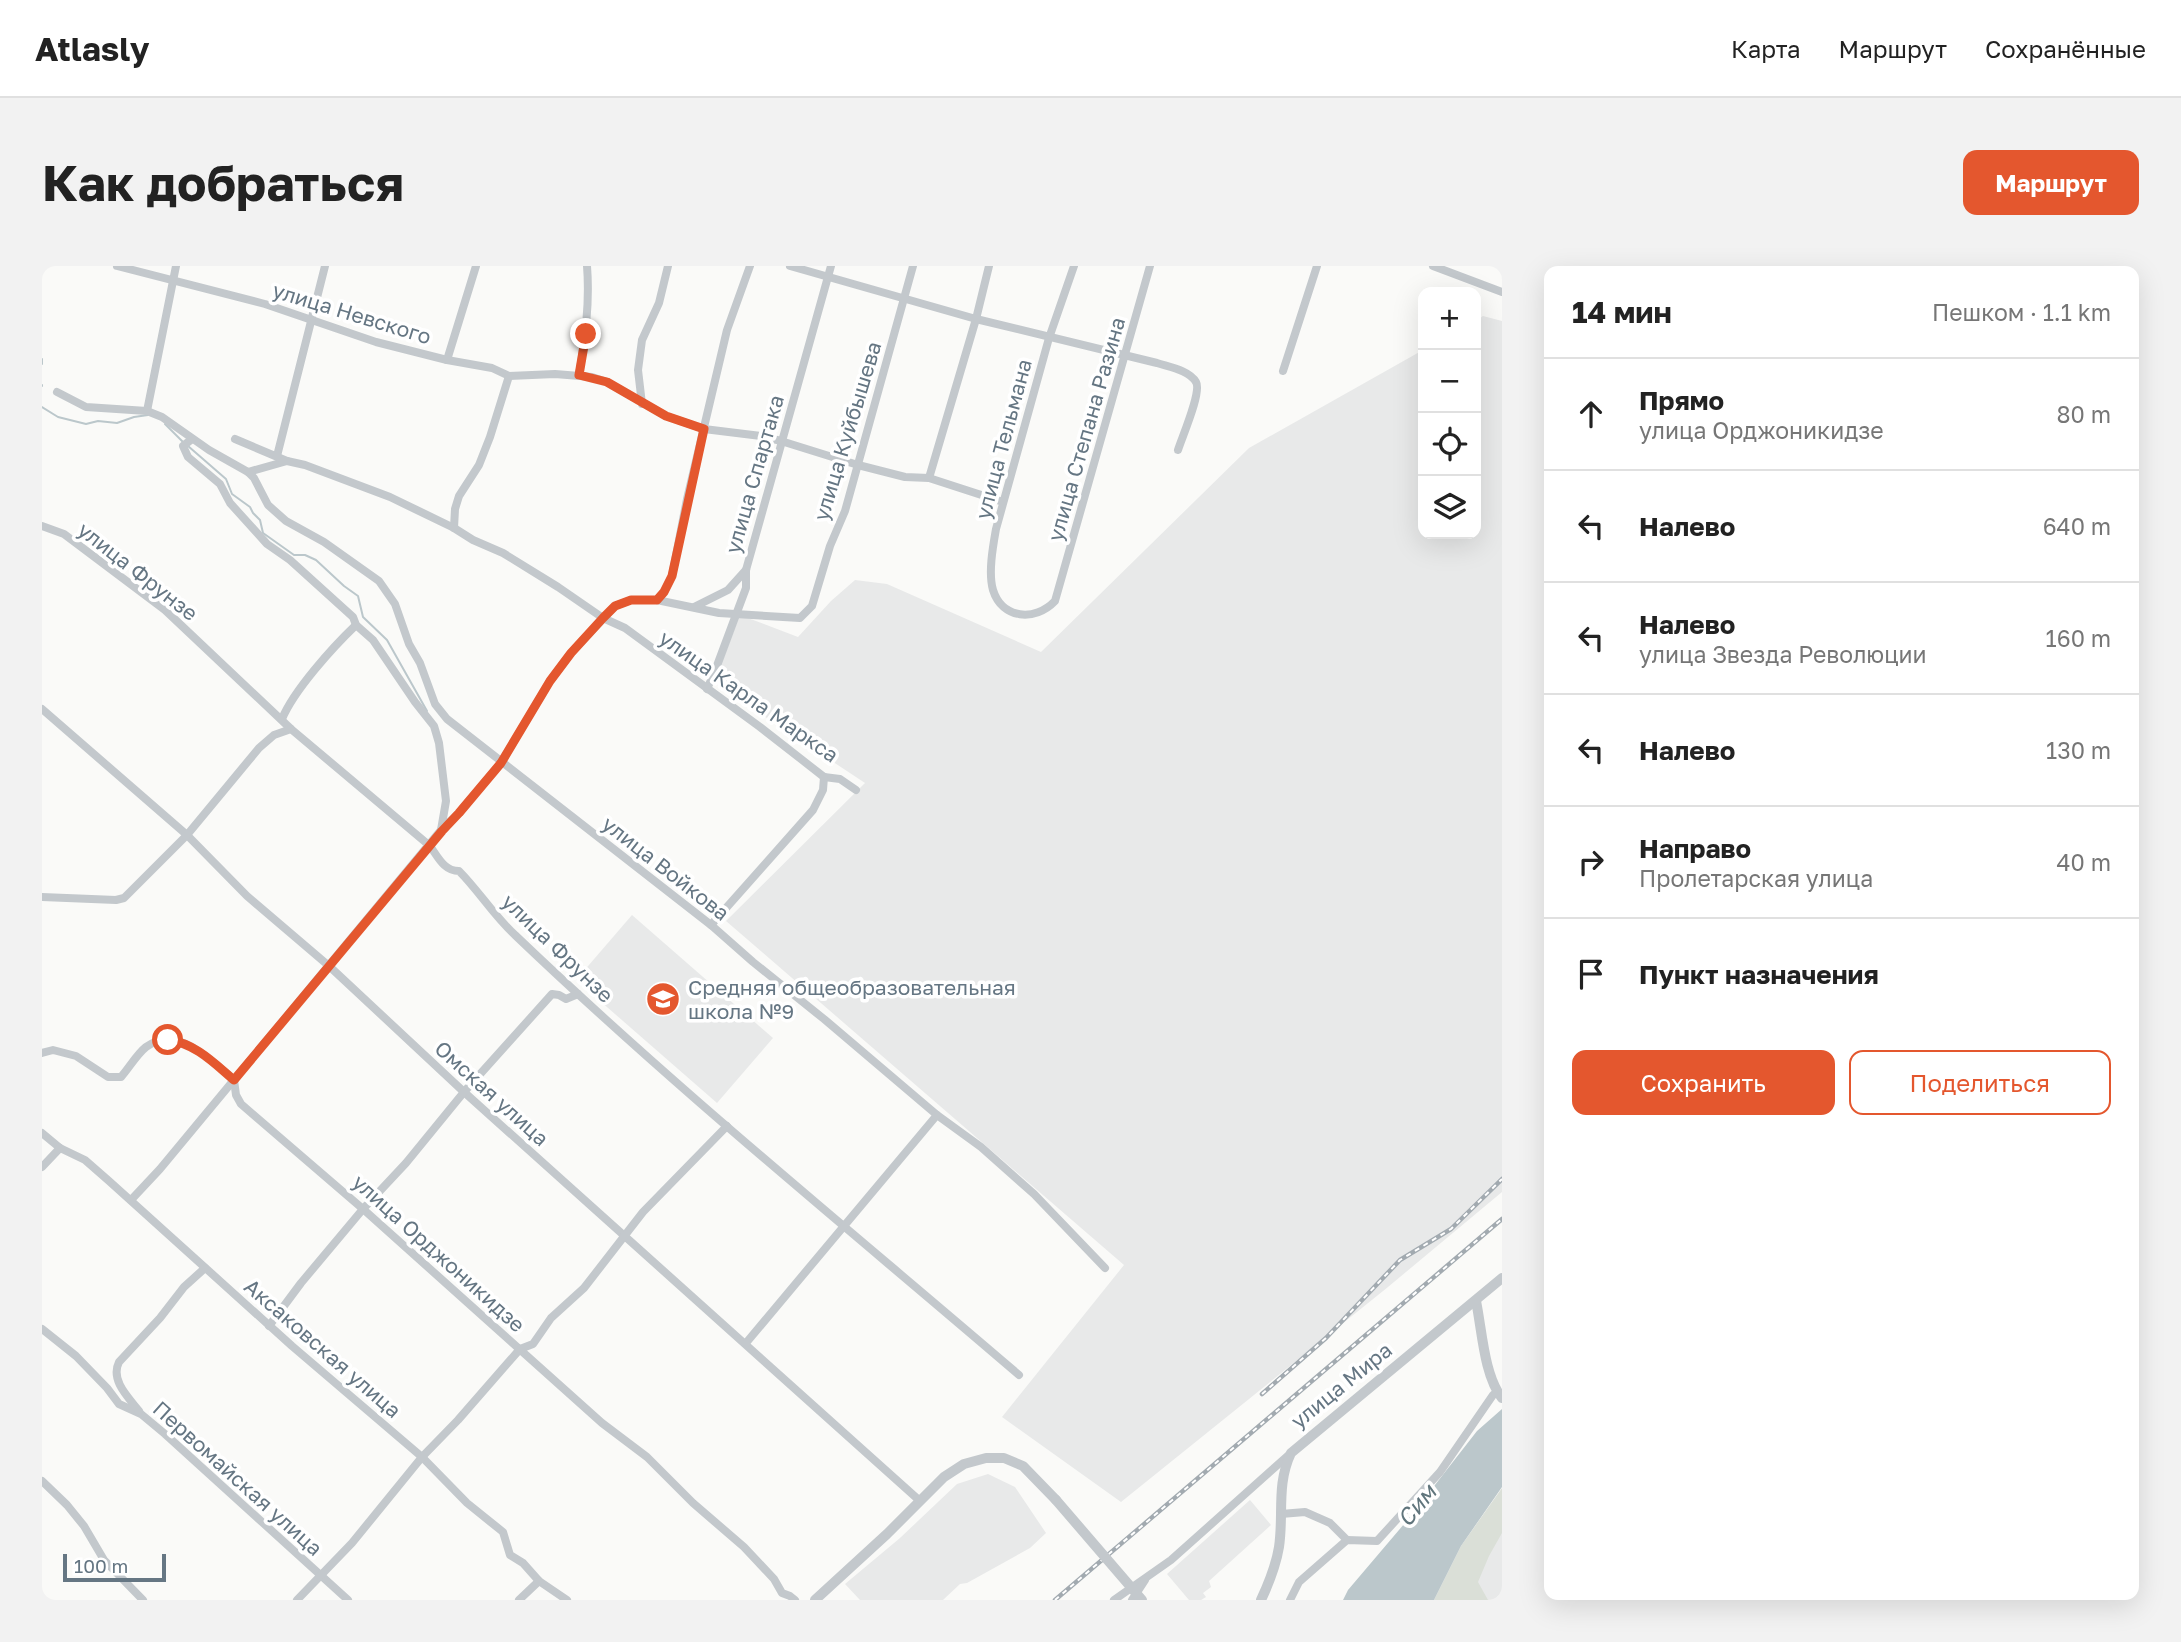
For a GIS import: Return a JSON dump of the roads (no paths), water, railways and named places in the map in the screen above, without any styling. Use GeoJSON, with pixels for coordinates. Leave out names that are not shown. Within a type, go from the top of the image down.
{"type":"FeatureCollection","features":[{"type":"Feature","properties":{"kind":"street","name":"улица Невского"},"geometry":{"type":"LineString","coordinates":[[117,266],[313,319],[376,342],[492,368],[509,376],[579,375],[607,382],[666,416],[704,429],[782,441],[905,477],[929,478],[1003,502]]}},
{"type":"Feature","properties":{"kind":"street"},"geometry":{"type":"LineString","coordinates":[[147,411],[176,266]]}},
{"type":"Feature","properties":{"kind":"street"},"geometry":{"type":"LineString","coordinates":[[277,456],[325,266]]}},
{"type":"Feature","properties":{"kind":"street"},"geometry":{"type":"LineString","coordinates":[[447,360],[476,266]]}},
{"type":"Feature","properties":{"kind":"street"},"geometry":{"type":"LineString","coordinates":[[579,375],[586,334],[587,266]]}},
{"type":"Feature","properties":{"kind":"street"},"geometry":{"type":"LineString","coordinates":[[642,404],[638,370],[642,340],[659,303],[668,266]]}},
{"type":"Feature","properties":{"kind":"street"},"geometry":{"type":"LineString","coordinates":[[657,600],[672,576],[727,330],[750,266]]}},
{"type":"Feature","properties":{"kind":"street"},"geometry":{"type":"LineString","coordinates":[[790,266],[829,271],[975,319],[1174,369],[1195,380],[1198,391],[1178,450]]}},
{"type":"Feature","properties":{"kind":"street","name":"улица Куйбышева"},"geometry":{"type":"LineString","coordinates":[[736,613],[800,618],[812,606],[830,546],[845,511],[913,266]]}},
{"type":"Feature","properties":{"kind":"street"},"geometry":{"type":"LineString","coordinates":[[929,478],[989,266]]}},
{"type":"Feature","properties":{"kind":"street","name":"улица Тельмана"},"geometry":{"type":"LineString","coordinates":[[1017,614],[1007,609],[992,588],[991,554],[1049,338],[1074,266]]}},
{"type":"Feature","properties":{"kind":"street","name":"улица Степана Разина"},"geometry":{"type":"LineString","coordinates":[[1017,614],[1035,615],[1046,610],[1055,601],[1150,266]]}},
{"type":"Feature","properties":{"kind":"street"},"geometry":{"type":"LineString","coordinates":[[1283,371],[1317,266]]}},
{"type":"Feature","properties":{"kind":"street"},"geometry":{"type":"LineString","coordinates":[[1433,266],[1457,270],[1502,292]]}},
{"type":"Feature","properties":{"kind":"street","name":"улица Спартака"},"geometry":{"type":"LineString","coordinates":[[706,689],[746,588],[746,570],[829,271]]}},
{"type":"Feature","properties":{"kind":"street"},"geometry":{"type":"LineString","coordinates":[[454,527],[459,496],[479,466],[509,376]]}},
{"type":"Feature","properties":{"kind":"street"},"geometry":{"type":"LineString","coordinates":[[57,392],[86,407],[147,411],[162,417],[188,442],[248,472],[287,461]]}},
{"type":"Feature","properties":{"kind":"street","name":"улица Карла Маркса"},"geometry":{"type":"LineString","coordinates":[[235,439],[390,498],[454,527],[537,574],[603,618],[625,628],[824,777],[840,779],[856,790]]}},
{"type":"Feature","properties":{"kind":"street"},"geometry":{"type":"LineString","coordinates":[[188,442],[188,457],[219,484],[230,503],[267,544],[290,560],[354,617],[356,625],[373,640],[434,726],[446,801],[442,831]]}},
{"type":"Feature","properties":{"kind":"street","name":"улица Войкова"},"geometry":{"type":"LineString","coordinates":[[248,472],[268,505],[286,521],[324,542],[379,581],[389,593],[435,704],[447,719],[711,925],[937,1115],[981,1147],[1016,1178],[1105,1268]]}},
{"type":"Feature","properties":{"kind":"street","name":"улица Фрунзе"},"geometry":{"type":"LineString","coordinates":[[42,526],[64,534],[165,610],[291,729],[430,846],[446,867],[451,871],[459,871],[512,932],[578,995],[762,1158],[1019,1375]]}},
{"type":"Feature","properties":{"kind":"street"},"geometry":{"type":"LineString","coordinates":[[694,607],[728,590],[746,570]]}},
{"type":"Feature","properties":{"kind":"street"},"geometry":{"type":"LineString","coordinates":[[131,1200],[160,1169],[501,763],[550,681],[571,653],[615,606],[631,600],[657,600],[719,613],[736,613]]}},
{"type":"Feature","properties":{"kind":"street"},"geometry":{"type":"LineString","coordinates":[[282,719],[288,705],[356,625]]}},
{"type":"Feature","properties":{"kind":"street","name":"Омская улица"},"geometry":{"type":"LineString","coordinates":[[42,709],[187,835],[247,895],[329,966],[464,1092],[920,1501]]}},
{"type":"Feature","properties":{"kind":"street"},"geometry":{"type":"LineString","coordinates":[[42,897],[124,898],[187,835],[259,748],[274,735],[291,729]]}},
{"type":"Feature","properties":{"kind":"street"},"geometry":{"type":"LineString","coordinates":[[711,925],[813,810],[823,790],[824,777]]}},
{"type":"Feature","properties":{"kind":"street"},"geometry":{"type":"LineString","coordinates":[[270,1326],[301,1283],[363,1209],[552,994],[566,999],[578,995]]}},
{"type":"Feature","properties":{"kind":"street","name":"улица Орджоникидзе"},"geometry":{"type":"LineString","coordinates":[[42,1053],[53,1050],[76,1056],[108,1077],[121,1077],[145,1048],[158,1041],[178,1041],[193,1047],[234,1080],[236,1095],[242,1104],[602,1423],[647,1457],[693,1503],[744,1547],[774,1579],[782,1593],[795,1600]]}},
{"type":"Feature","properties":{"kind":"street"},"geometry":{"type":"LineString","coordinates":[[746,1343],[937,1115]]}},
{"type":"Feature","properties":{"kind":"street"},"geometry":{"type":"LineString","coordinates":[[298,1600],[352,1544],[422,1457],[520,1349],[533,1344],[551,1318],[584,1288],[643,1212],[727,1126]]}},
{"type":"Feature","properties":{"kind":"street","name":"Аксаковская улица"},"geometry":{"type":"LineString","coordinates":[[42,1133],[60,1148],[85,1160],[270,1326],[422,1457],[467,1503],[503,1532],[510,1555],[523,1563],[539,1581],[567,1600]]}},
{"type":"Feature","properties":{"kind":"street"},"geometry":{"type":"LineString","coordinates":[[42,1167],[60,1148]]}},
{"type":"Feature","properties":{"kind":"street"},"geometry":{"type":"LineString","coordinates":[[141,1414],[123,1390],[115,1368],[184,1287],[205,1268]]}},
{"type":"Feature","properties":{"kind":"street","name":"улица Мира"},"geometry":{"type":"LineString","coordinates":[[1261,1600],[1279,1547],[1283,1469],[1291,1453],[1502,1278]]}},
{"type":"Feature","properties":{"kind":"street"},"geometry":{"type":"LineString","coordinates":[[1281,1514],[1305,1512],[1330,1523],[1347,1540],[1377,1541],[1440,1472],[1497,1397],[1490,1377],[1476,1301]]}},
{"type":"Feature","properties":{"kind":"street","name":"Первомайская улица"},"geometry":{"type":"LineString","coordinates":[[42,1329],[76,1356],[107,1388],[119,1405],[141,1414],[348,1600]]}},
{"type":"Feature","properties":{"kind":"street"},"geometry":{"type":"LineString","coordinates":[[1114,1600],[1171,1560],[1291,1453]]}},
{"type":"Feature","properties":{"kind":"street"},"geometry":{"type":"LineString","coordinates":[[815,1600],[877,1544],[944,1477],[964,1464],[986,1458],[1004,1458],[1023,1466],[1142,1600]]}},
{"type":"Feature","properties":{"kind":"street"},"geometry":{"type":"LineString","coordinates":[[42,1481],[84,1526],[104,1560],[143,1600]]}},
{"type":"Feature","properties":{"kind":"street"},"geometry":{"type":"LineString","coordinates":[[1290,1600],[1299,1582],[1347,1540]]}},
{"type":"Feature","properties":{"kind":"street"},"geometry":{"type":"LineString","coordinates":[[1132,1600],[1147,1577]]}},
{"type":"Feature","properties":{"kind":"street"},"geometry":{"type":"LineString","coordinates":[[519,1600],[539,1581]]}},
{"type":"Feature","properties":{"kind":"waterway"},"geometry":{"type":"LineString","coordinates":[[42,359],[42,364]]}},
{"type":"Feature","properties":{"kind":"waterway"},"geometry":{"type":"LineString","coordinates":[[42,407],[58,417],[86,424],[98,421],[117,423],[148,415]]}},
{"type":"Feature","properties":{"kind":"waterway"},"geometry":{"type":"LineString","coordinates":[[165,424],[183,442]]}},
{"type":"Feature","properties":{"kind":"waterway"},"geometry":{"type":"LineString","coordinates":[[188,446],[226,479],[232,494],[250,507],[260,520],[263,533],[294,555],[305,555],[316,560],[358,596],[363,617],[387,640],[427,711]]}},
{"type":"Feature","properties":{"kind":"railway"},"geometry":{"type":"LineString","coordinates":[[1262,1394],[1326,1338],[1400,1260],[1451,1229],[1502,1179]]}},
{"type":"Feature","properties":{"kind":"railway"},"geometry":{"type":"LineString","coordinates":[[1055,1600],[1502,1219]]}},
{"type":"Feature","properties":{"kind":"place","name":"Средняя общеобразовательная школа №9"},"geometry":{"type":"Point","coordinates":[663,999]}},
{"type":"Feature","properties":{"kind":"water label","name":"Сим"},"geometry":{"type":"Point","coordinates":[1416,1505]}}]}
